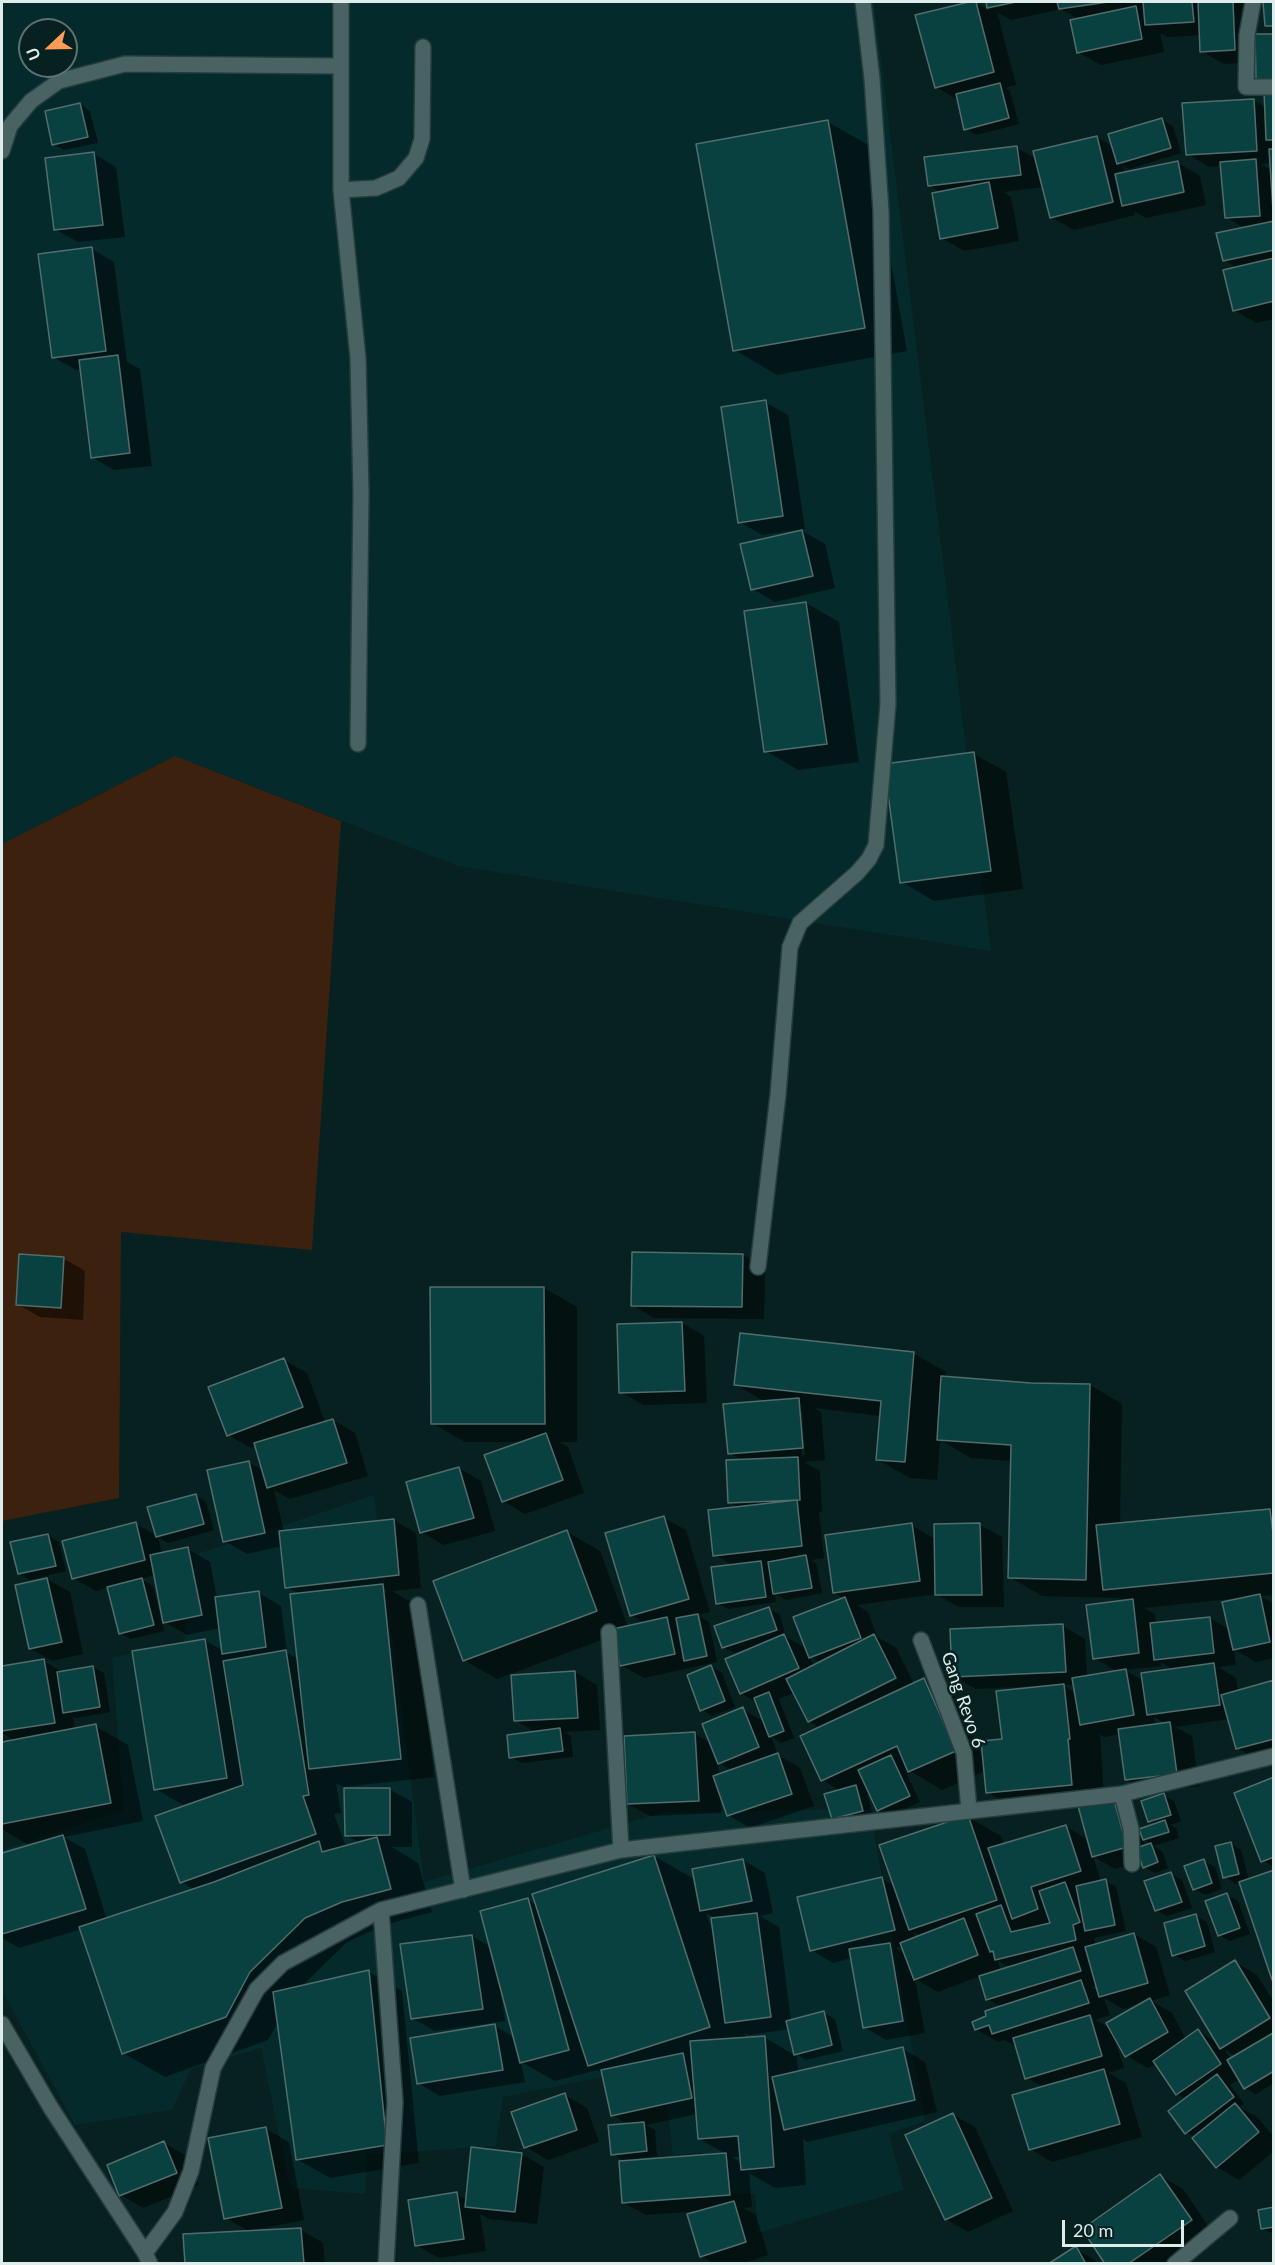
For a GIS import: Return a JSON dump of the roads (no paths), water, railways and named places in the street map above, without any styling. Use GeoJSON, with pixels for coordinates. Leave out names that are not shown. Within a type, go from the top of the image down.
{"type":"FeatureCollection","features":[{"type":"Feature","properties":{"kind":"street"},"geometry":{"type":"LineString","coordinates":[[341,2],[341,190],[358,358],[361,493],[358,744]]}},
{"type":"Feature","properties":{"kind":"street"},"geometry":{"type":"LineString","coordinates":[[758,1267],[778,1095],[790,947],[800,923],[857,873],[869,859],[876,845],[888,704],[881,211],[872,79],[863,2]]}},
{"type":"Feature","properties":{"kind":"street"},"geometry":{"type":"LineString","coordinates":[[1252,2],[1247,35],[1246,87],[1274,87]]}},
{"type":"Feature","properties":{"kind":"street"},"geometry":{"type":"LineString","coordinates":[[341,190],[376,188],[399,178],[416,159],[422,139],[423,47]]}},
{"type":"Feature","properties":{"kind":"street"},"geometry":{"type":"LineString","coordinates":[[2,151],[10,126],[31,101],[59,81],[125,64],[341,66]]}},
{"type":"Feature","properties":{"kind":"street"},"geometry":{"type":"LineString","coordinates":[[418,1605],[463,1890]]}},
{"type":"Feature","properties":{"kind":"street"},"geometry":{"type":"LineString","coordinates":[[609,1632],[621,1850]]}},
{"type":"Feature","properties":{"kind":"street","name":"Gang Revo 6"},"geometry":{"type":"LineString","coordinates":[[921,1640],[964,1753],[969,1810]]}},
{"type":"Feature","properties":{"kind":"street"},"geometry":{"type":"LineString","coordinates":[[2,2024],[51,2108],[147,2258],[175,2212],[191,2171],[213,2068],[257,1989],[284,1964],[381,1910],[621,1850],[1122,1794],[1274,1756]]}},
{"type":"Feature","properties":{"kind":"street"},"geometry":{"type":"LineString","coordinates":[[1122,1794],[1131,1829],[1132,1864]]}},
{"type":"Feature","properties":{"kind":"street"},"geometry":{"type":"LineString","coordinates":[[381,1910],[395,2102],[386,2264]]}},
{"type":"Feature","properties":{"kind":"street"},"geometry":{"type":"LineString","coordinates":[[1175,2264],[1230,2218]]}}]}
